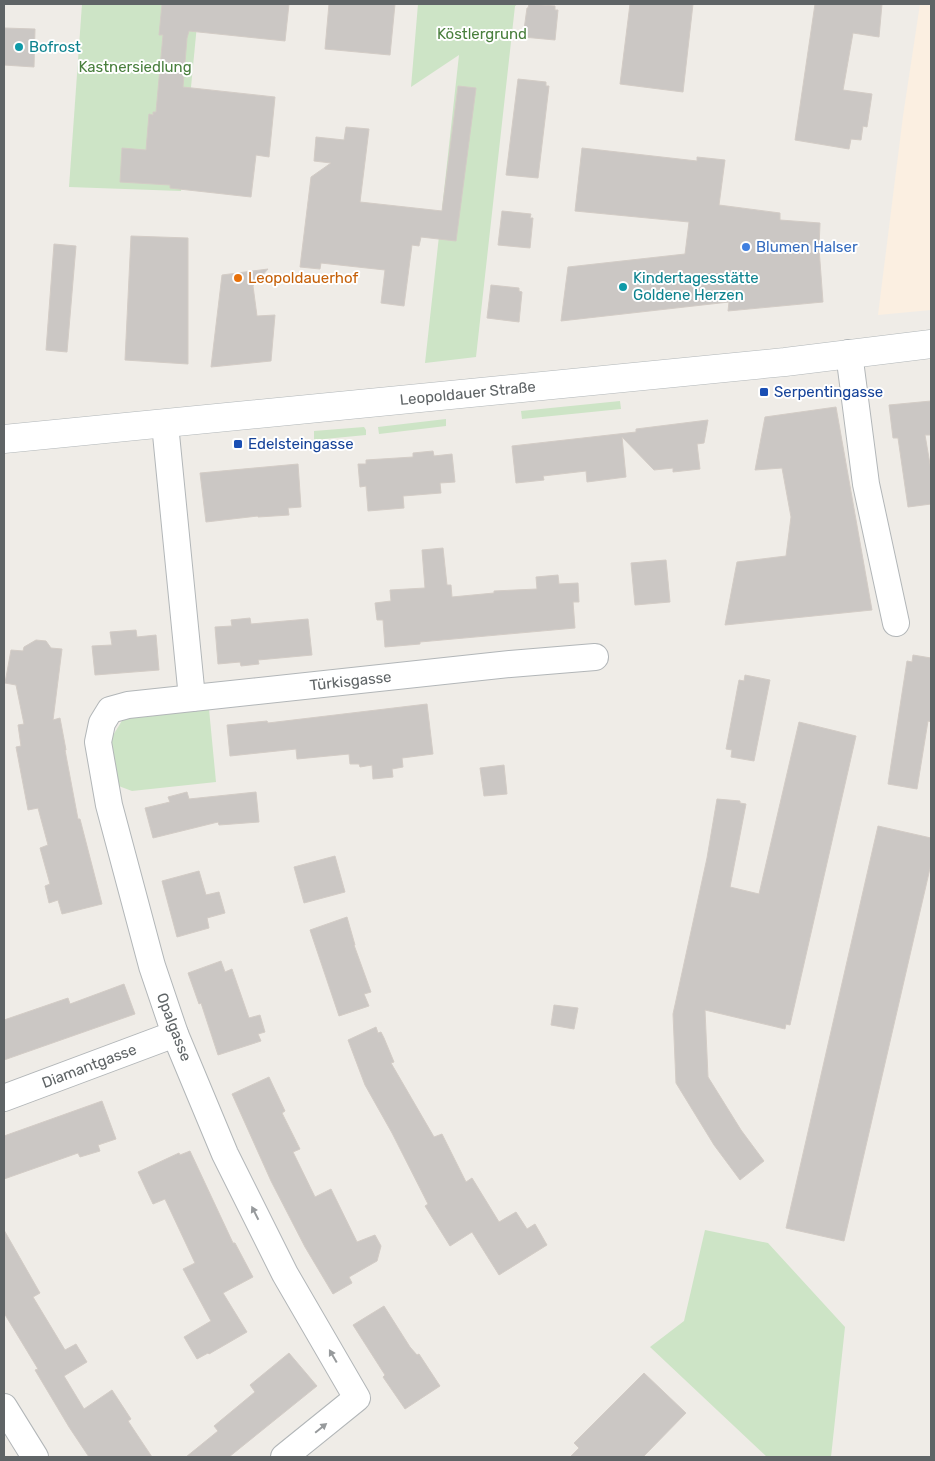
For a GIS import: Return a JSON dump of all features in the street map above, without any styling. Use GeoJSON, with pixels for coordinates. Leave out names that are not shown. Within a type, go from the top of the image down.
{"type":"FeatureCollection","features":[{"type":"Feature","properties":{"kind":"main road","name":"Leopoldauer Straße"},"geometry":{"type":"LineString","coordinates":[[4,439],[785,362],[931,344]]}},
{"type":"Feature","properties":{"kind":"street"},"geometry":{"type":"LineString","coordinates":[[849,353],[866,484],[896,623]]}},
{"type":"Feature","properties":{"kind":"street"},"geometry":{"type":"LineString","coordinates":[[165,424],[192,698]]}},
{"type":"Feature","properties":{"kind":"street","name":"Türkisgasse"},"geometry":{"type":"LineString","coordinates":[[192,698],[510,664],[594,657]]}},
{"type":"Feature","properties":{"kind":"street","name":"Opalgasse"},"geometry":{"type":"LineString","coordinates":[[192,698],[128,705],[110,710],[102,723],[98,742],[109,805],[152,966],[175,1034],[225,1154],[285,1274],[358,1398],[284,1457]]}},
{"type":"Feature","properties":{"kind":"street","name":"Diamantgasse"},"geometry":{"type":"LineString","coordinates":[[4,1098],[175,1034]]}},
{"type":"Feature","properties":{"kind":"street"},"geometry":{"type":"LineString","coordinates":[[4,1407],[35,1457]]}},
{"type":"Feature","properties":{"kind":"shaded area"},"geometry":{"type":"Polygon","coordinates":[[[920,4],[931,4],[931,310],[878,315],[903,116],[920,4]]]}},
{"type":"Feature","properties":{"kind":"green space","name":"Kastnersiedlung"},"geometry":{"type":"Polygon","coordinates":[[[82,4],[199,4],[181,191],[69,187],[82,4]]]}},
{"type":"Feature","properties":{"kind":"green space","name":"Köstlergrund"},"geometry":{"type":"Polygon","coordinates":[[[418,4],[518,4],[515,6],[476,357],[425,363],[459,55],[411,87],[418,4]]]}},
{"type":"Feature","properties":{"kind":"green space"},"geometry":{"type":"Polygon","coordinates":[[[620,401],[621,409],[522,419],[521,411],[620,401]]]}},
{"type":"Feature","properties":{"kind":"green space"},"geometry":{"type":"Polygon","coordinates":[[[446,419],[446,426],[379,434],[378,427],[446,419]]]}},
{"type":"Feature","properties":{"kind":"green space"},"geometry":{"type":"Polygon","coordinates":[[[364,427],[366,435],[314,440],[314,431],[364,427]]]}},
{"type":"Feature","properties":{"kind":"green space"},"geometry":{"type":"Polygon","coordinates":[[[209,709],[216,782],[132,791],[116,785],[109,742],[123,719],[159,712],[209,709]]]}},
{"type":"Feature","properties":{"kind":"green space"},"geometry":{"type":"Polygon","coordinates":[[[705,1230],[768,1243],[845,1327],[831,1457],[767,1457],[650,1347],[684,1321],[705,1230]]]}},
{"type":"Feature","properties":{"kind":"building"},"geometry":{"type":"Polygon","coordinates":[[[162,4],[289,4],[285,41],[189,31],[187,38],[183,87],[275,97],[269,157],[256,155],[251,197],[170,188],[170,185],[120,182],[122,148],[146,150],[149,114],[153,115],[153,112],[156,112],[163,35],[159,35],[162,4]]]}},
{"type":"Feature","properties":{"kind":"building"},"geometry":{"type":"Polygon","coordinates":[[[329,4],[395,4],[390,55],[325,49],[329,4]]]}},
{"type":"Feature","properties":{"kind":"building"},"geometry":{"type":"Polygon","coordinates":[[[529,4],[555,6],[555,10],[558,10],[555,40],[523,37],[529,4]]]}},
{"type":"Feature","properties":{"kind":"building"},"geometry":{"type":"Polygon","coordinates":[[[630,4],[693,4],[683,92],[620,84],[630,4]]]}},
{"type":"Feature","properties":{"kind":"building"},"geometry":{"type":"Polygon","coordinates":[[[815,4],[882,4],[879,37],[853,33],[843,90],[872,94],[867,127],[863,126],[861,140],[851,139],[849,149],[795,140],[815,4]]]}},
{"type":"Feature","properties":{"kind":"building","name":"Bofrost"},"geometry":{"type":"Polygon","coordinates":[[[4,28],[35,29],[34,67],[4,65],[4,28]]]}},
{"type":"Feature","properties":{"kind":"building"},"geometry":{"type":"Polygon","coordinates":[[[518,79],[546,82],[546,86],[549,86],[538,178],[506,175],[518,79]]]}},
{"type":"Feature","properties":{"kind":"building"},"geometry":{"type":"Polygon","coordinates":[[[458,86],[476,88],[456,241],[421,237],[419,246],[412,245],[404,306],[381,303],[385,270],[321,263],[320,269],[300,267],[311,177],[331,163],[314,161],[316,137],[344,140],[346,127],[369,129],[360,202],[442,211],[458,86]]]}},
{"type":"Feature","properties":{"kind":"building"},"geometry":{"type":"Polygon","coordinates":[[[582,148],[697,161],[697,157],[725,160],[719,205],[780,213],[780,220],[820,223],[819,248],[823,302],[728,311],[729,302],[561,321],[568,267],[685,254],[689,222],[575,211],[582,148]]]}},
{"type":"Feature","properties":{"kind":"building"},"geometry":{"type":"Polygon","coordinates":[[[502,211],[531,214],[530,218],[533,218],[530,248],[498,245],[502,211]]]}},
{"type":"Feature","properties":{"kind":"building"},"geometry":{"type":"Polygon","coordinates":[[[131,236],[188,238],[188,364],[125,360],[131,236]]]}},
{"type":"Feature","properties":{"kind":"building"},"geometry":{"type":"Polygon","coordinates":[[[54,244],[76,246],[67,352],[46,350],[54,244]]]}},
{"type":"Feature","properties":{"kind":"building","name":"Leopoldauerhof"},"geometry":{"type":"Polygon","coordinates":[[[268,269],[253,286],[257,316],[275,315],[271,361],[211,367],[222,275],[268,269]]]}},
{"type":"Feature","properties":{"kind":"building"},"geometry":{"type":"Polygon","coordinates":[[[491,285],[519,288],[519,291],[522,292],[519,322],[487,318],[491,285]]]}},
{"type":"Feature","properties":{"kind":"building"},"geometry":{"type":"Polygon","coordinates":[[[931,401],[931,435],[925,435],[931,470],[931,504],[908,507],[898,438],[893,438],[889,405],[931,401]]]}},
{"type":"Feature","properties":{"kind":"building"},"geometry":{"type":"Polygon","coordinates":[[[836,407],[872,610],[725,625],[737,562],[786,556],[791,517],[782,468],[755,470],[765,417],[836,407]]]}},
{"type":"Feature","properties":{"kind":"building"},"geometry":{"type":"Polygon","coordinates":[[[708,420],[704,443],[697,444],[700,469],[673,472],[673,468],[654,470],[622,437],[626,477],[587,482],[586,471],[543,476],[544,480],[516,483],[512,446],[636,432],[636,429],[708,420]]]}},
{"type":"Feature","properties":{"kind":"building"},"geometry":{"type":"Polygon","coordinates":[[[433,451],[434,456],[452,454],[455,482],[440,483],[441,493],[403,496],[404,508],[368,511],[366,486],[360,487],[358,464],[366,464],[366,460],[413,457],[413,453],[433,451]]]}},
{"type":"Feature","properties":{"kind":"building"},"geometry":{"type":"Polygon","coordinates":[[[298,464],[301,507],[288,508],[289,515],[258,516],[206,522],[200,473],[298,464]]]}},
{"type":"Feature","properties":{"kind":"building"},"geometry":{"type":"Polygon","coordinates":[[[443,548],[447,585],[451,585],[452,597],[494,593],[494,591],[537,589],[536,577],[558,575],[559,584],[578,583],[579,602],[573,602],[575,628],[385,647],[383,620],[377,620],[375,603],[391,601],[390,590],[425,588],[422,550],[443,548]]]}},
{"type":"Feature","properties":{"kind":"building"},"geometry":{"type":"Polygon","coordinates":[[[666,560],[670,602],[635,605],[631,563],[666,560]]]}},
{"type":"Feature","properties":{"kind":"building"},"geometry":{"type":"Polygon","coordinates":[[[250,618],[251,624],[308,619],[312,655],[258,660],[259,664],[241,666],[240,662],[218,664],[215,627],[232,626],[231,620],[250,618]]]}},
{"type":"Feature","properties":{"kind":"building"},"geometry":{"type":"Polygon","coordinates":[[[136,630],[137,637],[156,635],[159,670],[95,675],[92,646],[112,645],[110,632],[136,630]]]}},
{"type":"Feature","properties":{"kind":"building"},"geometry":{"type":"Polygon","coordinates":[[[36,640],[46,641],[51,648],[62,649],[53,720],[60,718],[78,819],[80,819],[102,904],[62,914],[58,900],[49,903],[45,886],[50,884],[40,848],[48,845],[38,808],[28,810],[16,747],[21,746],[18,725],[24,724],[16,685],[5,683],[11,650],[23,651],[24,647],[36,640]]]}},
{"type":"Feature","properties":{"kind":"building"},"geometry":{"type":"Polygon","coordinates":[[[913,655],[931,658],[931,722],[928,721],[917,789],[888,784],[907,661],[912,662],[913,655]]]}},
{"type":"Feature","properties":{"kind":"building"},"geometry":{"type":"Polygon","coordinates":[[[745,675],[770,680],[754,761],[731,757],[732,750],[726,749],[739,680],[744,681],[745,675]]]}},
{"type":"Feature","properties":{"kind":"building"},"geometry":{"type":"Polygon","coordinates":[[[427,704],[433,754],[402,758],[403,767],[392,769],[393,777],[373,779],[372,765],[360,767],[359,764],[350,764],[349,754],[297,759],[296,749],[230,756],[227,725],[267,721],[268,723],[427,704]]]}},
{"type":"Feature","properties":{"kind":"building"},"geometry":{"type":"Polygon","coordinates":[[[799,722],[856,736],[790,1025],[786,1024],[785,1029],[705,1010],[708,1077],[741,1130],[764,1161],[740,1180],[714,1145],[676,1083],[673,1014],[707,858],[717,799],[740,801],[740,803],[746,804],[730,887],[759,894],[799,722]]]}},
{"type":"Feature","properties":{"kind":"building"},"geometry":{"type":"Polygon","coordinates":[[[504,765],[507,794],[484,796],[480,768],[504,765]]]}},
{"type":"Feature","properties":{"kind":"building"},"geometry":{"type":"Polygon","coordinates":[[[187,792],[189,799],[256,792],[259,822],[219,825],[218,822],[153,838],[145,808],[170,802],[168,797],[187,792]]]}},
{"type":"Feature","properties":{"kind":"building"},"geometry":{"type":"Polygon","coordinates":[[[878,826],[931,838],[931,864],[844,1241],[786,1228],[878,826]]]}},
{"type":"Feature","properties":{"kind":"building"},"geometry":{"type":"Polygon","coordinates":[[[335,856],[345,892],[304,903],[294,867],[335,856]]]}},
{"type":"Feature","properties":{"kind":"building"},"geometry":{"type":"Polygon","coordinates":[[[199,871],[206,895],[219,892],[225,913],[207,918],[209,928],[177,937],[162,881],[199,871]]]}},
{"type":"Feature","properties":{"kind":"building"},"geometry":{"type":"Polygon","coordinates":[[[347,917],[354,945],[371,992],[364,994],[369,1006],[339,1016],[310,930],[347,917]]]}},
{"type":"Feature","properties":{"kind":"building"},"geometry":{"type":"Polygon","coordinates":[[[221,961],[225,972],[232,969],[249,1018],[260,1015],[265,1032],[258,1034],[261,1041],[218,1055],[201,1003],[199,1004],[188,973],[221,961]]]}},
{"type":"Feature","properties":{"kind":"building"},"geometry":{"type":"Polygon","coordinates":[[[124,984],[135,1014],[4,1060],[4,1020],[68,998],[70,1004],[124,984]]]}},
{"type":"Feature","properties":{"kind":"building"},"geometry":{"type":"Polygon","coordinates":[[[554,1005],[578,1008],[574,1029],[551,1025],[554,1005]]]}},
{"type":"Feature","properties":{"kind":"building"},"geometry":{"type":"Polygon","coordinates":[[[376,1027],[378,1033],[381,1032],[394,1062],[391,1063],[434,1137],[442,1134],[466,1182],[472,1178],[499,1222],[516,1212],[527,1229],[535,1224],[547,1245],[499,1275],[472,1232],[450,1246],[425,1206],[428,1204],[365,1085],[348,1040],[376,1027]]]}},
{"type":"Feature","properties":{"kind":"building"},"geometry":{"type":"Polygon","coordinates":[[[269,1077],[285,1111],[282,1113],[300,1149],[293,1152],[315,1197],[331,1189],[357,1242],[375,1235],[381,1246],[377,1261],[349,1277],[352,1283],[333,1294],[305,1247],[271,1181],[232,1094],[269,1077]]]}},
{"type":"Feature","properties":{"kind":"building"},"geometry":{"type":"Polygon","coordinates":[[[102,1101],[116,1139],[98,1145],[100,1151],[80,1157],[78,1153],[4,1179],[4,1136],[102,1101]]]}},
{"type":"Feature","properties":{"kind":"building"},"geometry":{"type":"Polygon","coordinates":[[[190,1151],[233,1243],[235,1243],[253,1277],[223,1293],[247,1332],[197,1359],[184,1337],[211,1321],[183,1269],[195,1263],[165,1199],[153,1204],[138,1172],[179,1153],[180,1155],[190,1151]]]}},
{"type":"Feature","properties":{"kind":"building"},"geometry":{"type":"Polygon","coordinates":[[[4,1230],[40,1293],[33,1297],[65,1350],[76,1344],[87,1362],[64,1376],[84,1409],[112,1390],[131,1419],[128,1421],[152,1457],[89,1457],[69,1427],[35,1370],[38,1369],[4,1313],[4,1230]]]}},
{"type":"Feature","properties":{"kind":"building"},"geometry":{"type":"Polygon","coordinates":[[[384,1306],[410,1347],[417,1355],[419,1354],[440,1386],[405,1409],[383,1377],[385,1375],[353,1325],[384,1306]]]}},
{"type":"Feature","properties":{"kind":"building"},"geometry":{"type":"Polygon","coordinates":[[[289,1353],[317,1386],[229,1457],[186,1457],[218,1431],[214,1426],[255,1392],[250,1385],[289,1353]]]}},
{"type":"Feature","properties":{"kind":"building"},"geometry":{"type":"Polygon","coordinates":[[[644,1373],[686,1413],[643,1457],[570,1457],[579,1448],[574,1443],[644,1373]]]}},
{"type":"Feature","properties":{"kind":"place","name":"Bofrost"},"geometry":{"type":"Point","coordinates":[19,47]}},
{"type":"Feature","properties":{"kind":"place","name":"Blumen Halser"},"geometry":{"type":"Point","coordinates":[746,247]}},
{"type":"Feature","properties":{"kind":"place","name":"Leopoldauerhof"},"geometry":{"type":"Point","coordinates":[238,278]}},
{"type":"Feature","properties":{"kind":"place","name":"Kindertagesstätte Goldene Herzen"},"geometry":{"type":"Point","coordinates":[623,287]}},
{"type":"Feature","properties":{"kind":"place","name":"Serpentingasse"},"geometry":{"type":"Point","coordinates":[764,392]}},
{"type":"Feature","properties":{"kind":"place","name":"Edelsteingasse"},"geometry":{"type":"Point","coordinates":[238,444]}}]}
